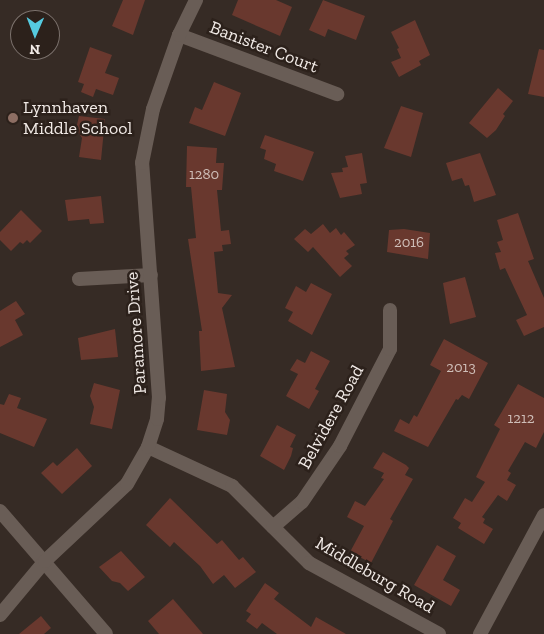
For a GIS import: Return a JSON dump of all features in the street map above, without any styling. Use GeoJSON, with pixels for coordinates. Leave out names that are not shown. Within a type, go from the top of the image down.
{"type":"FeatureCollection","features":[{"type":"Feature","properties":{"kind":"street","name":"Paramore Drive"},"geometry":{"type":"LineString","coordinates":[[0,615],[45,561],[127,484],[148,446],[157,419],[159,398],[142,163],[153,109],[179,35],[196,0]]}},
{"type":"Feature","properties":{"kind":"street","name":"Banister Court"},"geometry":{"type":"LineString","coordinates":[[179,35],[336,94]]}},
{"type":"Feature","properties":{"kind":"street"},"geometry":{"type":"LineString","coordinates":[[79,279],[151,274]]}},
{"type":"Feature","properties":{"kind":"street","name":"Belvidere Road"},"geometry":{"type":"LineString","coordinates":[[273,527],[302,502],[340,446],[390,349],[390,310]]}},
{"type":"Feature","properties":{"kind":"street","name":"Middleburg Road"},"geometry":{"type":"LineString","coordinates":[[148,446],[232,486],[309,563],[439,634]]}},
{"type":"Feature","properties":{"kind":"street"},"geometry":{"type":"LineString","coordinates":[[0,511],[106,634]]}},
{"type":"Feature","properties":{"kind":"street"},"geometry":{"type":"LineString","coordinates":[[480,634],[544,515]]}},
{"type":"Feature","properties":{"kind":"building"},"geometry":{"type":"Polygon","coordinates":[[[123,0],[145,0],[133,35],[112,26],[123,0]]]}},
{"type":"Feature","properties":{"kind":"building"},"geometry":{"type":"Polygon","coordinates":[[[238,0],[276,0],[292,7],[280,36],[232,15],[238,0]]]}},
{"type":"Feature","properties":{"kind":"building"},"geometry":{"type":"Polygon","coordinates":[[[323,0],[365,16],[356,40],[328,29],[325,37],[309,30],[323,0]]]}},
{"type":"Feature","properties":{"kind":"building"},"geometry":{"type":"Polygon","coordinates":[[[415,20],[430,55],[419,61],[421,65],[399,77],[391,62],[401,58],[397,49],[399,48],[391,32],[415,20]]]}},
{"type":"Feature","properties":{"kind":"building"},"geometry":{"type":"Polygon","coordinates":[[[90,47],[112,55],[105,73],[119,78],[113,95],[96,89],[93,97],[81,92],[84,84],[78,82],[90,47]]]}},
{"type":"Feature","properties":{"kind":"building"},"geometry":{"type":"Polygon","coordinates":[[[539,49],[544,50],[544,97],[528,94],[539,49]]]}},
{"type":"Feature","properties":{"kind":"building"},"geometry":{"type":"Polygon","coordinates":[[[214,82],[241,93],[225,136],[189,123],[195,107],[202,110],[214,82]]]}},
{"type":"Feature","properties":{"kind":"building"},"geometry":{"type":"Polygon","coordinates":[[[498,88],[513,101],[503,114],[505,116],[496,130],[487,138],[469,123],[498,88]]]}},
{"type":"Feature","properties":{"kind":"building"},"geometry":{"type":"Polygon","coordinates":[[[401,106],[423,113],[411,157],[384,148],[401,106]]]}},
{"type":"Feature","properties":{"kind":"building"},"geometry":{"type":"Polygon","coordinates":[[[79,116],[105,119],[101,160],[79,157],[82,138],[76,129],[79,116]]]}},
{"type":"Feature","properties":{"kind":"building"},"geometry":{"type":"Polygon","coordinates":[[[265,135],[314,152],[303,181],[274,171],[276,164],[264,159],[266,150],[260,148],[265,135]]]}},
{"type":"Feature","properties":{"kind":"building"},"geometry":{"type":"Polygon","coordinates":[[[187,146],[217,148],[216,163],[224,163],[222,190],[217,190],[221,231],[229,230],[231,244],[222,245],[223,251],[214,252],[218,293],[232,295],[222,308],[235,367],[201,371],[199,331],[202,331],[188,239],[196,238],[191,187],[186,187],[187,146]]]}},
{"type":"Feature","properties":{"kind":"building"},"geometry":{"type":"Polygon","coordinates":[[[362,153],[367,183],[360,184],[362,194],[340,198],[331,173],[343,172],[342,168],[348,167],[345,156],[362,153]]]}},
{"type":"Feature","properties":{"kind":"building"},"geometry":{"type":"Polygon","coordinates":[[[480,153],[496,195],[474,202],[469,185],[465,186],[462,178],[452,181],[446,163],[480,153]]]}},
{"type":"Feature","properties":{"kind":"building"},"geometry":{"type":"Polygon","coordinates":[[[101,196],[104,223],[90,224],[89,219],[68,221],[65,200],[101,196]]]}},
{"type":"Feature","properties":{"kind":"building"},"geometry":{"type":"Polygon","coordinates":[[[21,210],[42,231],[30,243],[27,240],[23,244],[20,242],[11,251],[0,240],[0,232],[21,210]]]}},
{"type":"Feature","properties":{"kind":"building"},"geometry":{"type":"Polygon","coordinates":[[[518,213],[534,259],[528,261],[544,298],[544,327],[524,336],[516,320],[527,315],[505,268],[500,270],[495,253],[501,252],[497,242],[503,240],[497,220],[518,213]]]}},
{"type":"Feature","properties":{"kind":"building"},"geometry":{"type":"Polygon","coordinates":[[[323,224],[330,233],[336,228],[341,235],[344,232],[355,245],[346,251],[349,254],[344,258],[352,266],[340,277],[313,247],[308,252],[294,239],[305,229],[311,234],[323,224]]]}},
{"type":"Feature","properties":{"kind":"building"},"geometry":{"type":"Polygon","coordinates":[[[404,229],[430,233],[428,259],[387,252],[389,230],[404,229]]]}},
{"type":"Feature","properties":{"kind":"building"},"geometry":{"type":"Polygon","coordinates":[[[465,277],[476,317],[450,324],[443,283],[465,277]]]}},
{"type":"Feature","properties":{"kind":"building"},"geometry":{"type":"Polygon","coordinates":[[[311,283],[332,294],[312,335],[288,321],[293,312],[285,308],[296,286],[306,292],[311,283]]]}},
{"type":"Feature","properties":{"kind":"building"},"geometry":{"type":"Polygon","coordinates":[[[16,301],[25,314],[15,320],[23,335],[0,347],[0,311],[16,301]]]}},
{"type":"Feature","properties":{"kind":"building"},"geometry":{"type":"Polygon","coordinates":[[[115,329],[118,357],[81,360],[78,338],[115,329]]]}},
{"type":"Feature","properties":{"kind":"building"},"geometry":{"type":"Polygon","coordinates":[[[444,339],[488,363],[469,399],[462,395],[458,400],[456,399],[428,447],[394,431],[400,419],[409,424],[414,415],[417,417],[441,371],[430,365],[444,339]]]}},
{"type":"Feature","properties":{"kind":"building"},"geometry":{"type":"Polygon","coordinates":[[[311,351],[330,361],[315,389],[319,391],[309,409],[286,396],[298,374],[290,370],[297,359],[305,363],[311,351]]]}},
{"type":"Feature","properties":{"kind":"building"},"geometry":{"type":"Polygon","coordinates":[[[94,383],[120,390],[112,429],[90,424],[94,407],[90,396],[94,383]]]}},
{"type":"Feature","properties":{"kind":"building"},"geometry":{"type":"Polygon","coordinates":[[[518,384],[544,398],[544,432],[536,448],[525,442],[508,471],[511,473],[507,480],[516,485],[507,501],[498,495],[482,517],[485,519],[483,523],[493,529],[484,544],[458,528],[461,523],[453,518],[465,498],[472,502],[485,482],[476,477],[500,429],[494,425],[518,384]]]}},
{"type":"Feature","properties":{"kind":"building"},"geometry":{"type":"Polygon","coordinates":[[[204,390],[227,394],[225,412],[230,420],[227,435],[197,430],[204,390]]]}},
{"type":"Feature","properties":{"kind":"building"},"geometry":{"type":"Polygon","coordinates":[[[9,394],[21,398],[17,408],[47,419],[34,447],[0,433],[0,404],[4,405],[9,394]]]}},
{"type":"Feature","properties":{"kind":"building"},"geometry":{"type":"Polygon","coordinates":[[[277,425],[296,435],[290,447],[293,448],[291,456],[284,470],[260,456],[277,425]]]}},
{"type":"Feature","properties":{"kind":"building"},"geometry":{"type":"Polygon","coordinates":[[[77,448],[92,466],[62,494],[41,473],[53,462],[57,466],[77,448]]]}},
{"type":"Feature","properties":{"kind":"building"},"geometry":{"type":"Polygon","coordinates":[[[383,452],[406,465],[409,468],[405,475],[413,479],[390,519],[393,521],[371,563],[350,552],[364,526],[347,517],[355,501],[365,506],[384,479],[381,478],[384,473],[373,468],[383,452]]]}},
{"type":"Feature","properties":{"kind":"building"},"geometry":{"type":"Polygon","coordinates":[[[170,498],[217,544],[222,540],[239,560],[243,557],[256,572],[235,588],[224,575],[213,584],[200,566],[174,542],[170,547],[146,525],[170,498]]]}},
{"type":"Feature","properties":{"kind":"building"},"geometry":{"type":"Polygon","coordinates":[[[437,545],[456,556],[443,580],[460,590],[451,606],[414,585],[437,545]]]}},
{"type":"Feature","properties":{"kind":"building"},"geometry":{"type":"Polygon","coordinates":[[[121,551],[145,577],[128,591],[120,583],[112,581],[99,567],[121,551]]]}},
{"type":"Feature","properties":{"kind":"building"},"geometry":{"type":"Polygon","coordinates":[[[265,583],[279,593],[274,599],[311,627],[316,617],[346,634],[277,634],[262,623],[257,629],[246,621],[251,614],[246,611],[265,583]]]}},
{"type":"Feature","properties":{"kind":"building"},"geometry":{"type":"Polygon","coordinates":[[[173,599],[203,634],[159,634],[148,621],[173,599]]]}},
{"type":"Feature","properties":{"kind":"building"},"geometry":{"type":"Polygon","coordinates":[[[41,616],[51,628],[44,634],[19,634],[41,616]]]}},
{"type":"Feature","properties":{"kind":"place","name":"Lynnhaven Middle School"},"geometry":{"type":"Point","coordinates":[13,118]}}]}
